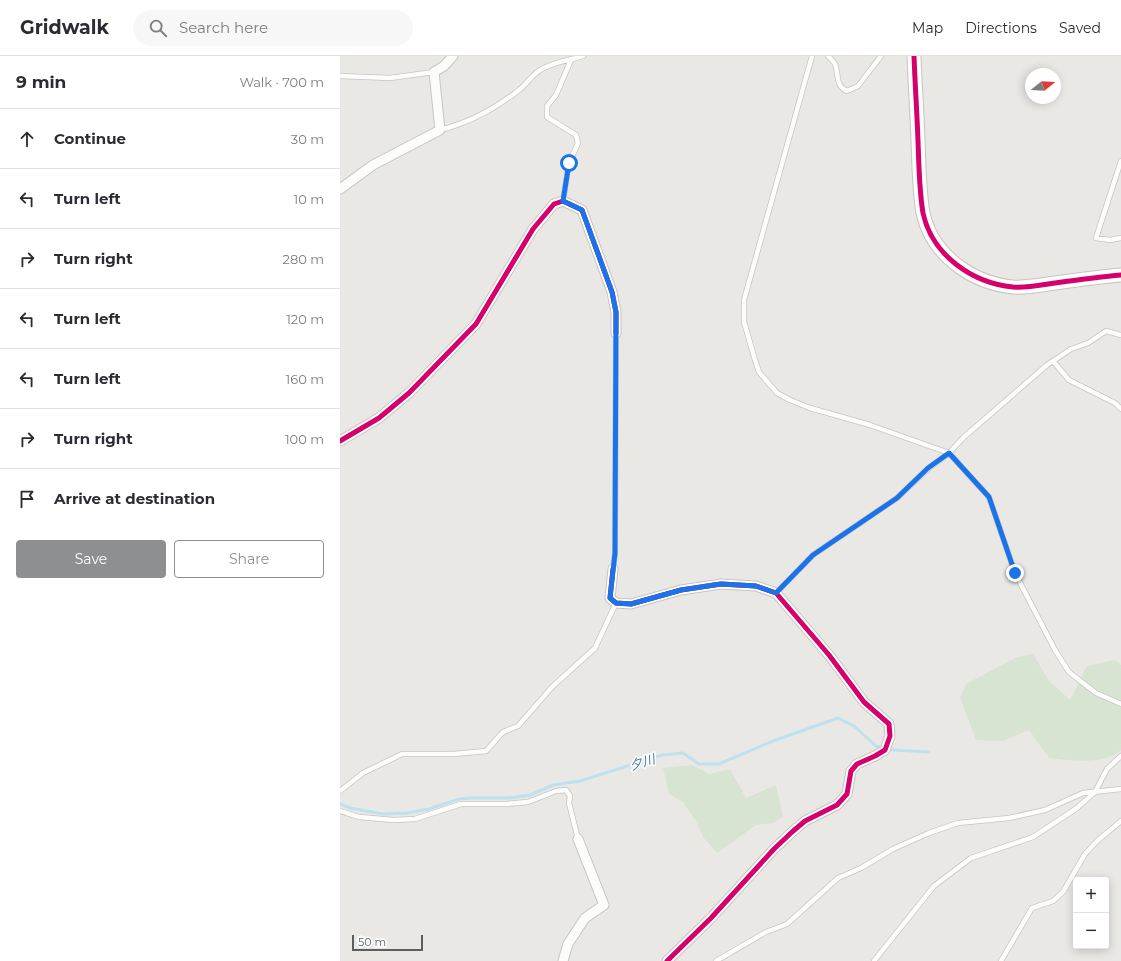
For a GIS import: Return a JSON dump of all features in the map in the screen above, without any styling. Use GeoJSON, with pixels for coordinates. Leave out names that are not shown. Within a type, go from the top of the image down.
{"type":"FeatureCollection","features":[{"type":"Feature","properties":{"kind":"street"},"geometry":{"type":"LineString","coordinates":[[340,189],[373,165],[440,130],[434,72],[444,66],[452,56]]}},
{"type":"Feature","properties":{"kind":"street"},"geometry":{"type":"LineString","coordinates":[[914,56],[919,177],[924,214],[929,231],[938,245],[951,259],[964,270],[978,278],[996,284],[1014,287],[1121,274]]}},
{"type":"Feature","properties":{"kind":"street"},"geometry":{"type":"LineString","coordinates":[[340,441],[379,418],[409,392],[476,324],[533,230],[554,204],[563,201],[582,210],[612,292],[616,312],[616,332]]}},
{"type":"Feature","properties":{"kind":"street"},"geometry":{"type":"LineString","coordinates":[[613,569],[610,598],[616,603],[631,604],[681,590],[721,584],[756,586],[776,593],[829,655],[864,702],[889,724],[890,736],[885,750],[876,756],[857,764],[851,771],[847,794],[837,806],[805,821],[792,832],[774,849],[711,918],[667,961]]}},
{"type":"Feature","properties":{"kind":"street"},"geometry":{"type":"LineString","coordinates":[[562,961],[568,944],[585,918],[604,905],[578,839]]}},
{"type":"Feature","properties":{"kind":"lane"},"geometry":{"type":"LineString","coordinates":[[440,130],[456,126],[499,104],[521,89],[541,69],[583,56]]}},
{"type":"Feature","properties":{"kind":"lane"},"geometry":{"type":"LineString","coordinates":[[812,56],[744,300],[744,322],[752,353],[759,372],[777,393],[790,400],[810,408],[870,425],[949,453],[989,497],[1015,573],[1055,650],[1069,672],[1096,693],[1121,704]]}},
{"type":"Feature","properties":{"kind":"lane"},"geometry":{"type":"LineString","coordinates":[[828,56],[834,63],[839,84],[842,89],[846,91],[858,86],[881,56]]}},
{"type":"Feature","properties":{"kind":"lane"},"geometry":{"type":"LineString","coordinates":[[563,201],[569,163],[578,143],[576,135],[547,117],[547,106],[556,94],[571,60]]}},
{"type":"Feature","properties":{"kind":"lane"},"geometry":{"type":"LineString","coordinates":[[340,76],[390,78],[434,72]]}},
{"type":"Feature","properties":{"kind":"lane"},"geometry":{"type":"LineString","coordinates":[[1121,161],[1096,238],[1110,240],[1121,238]]}},
{"type":"Feature","properties":{"kind":"lane"},"geometry":{"type":"LineString","coordinates":[[613,569],[615,553],[616,332]]}},
{"type":"Feature","properties":{"kind":"lane"},"geometry":{"type":"LineString","coordinates":[[776,593],[813,555],[897,498],[928,468],[949,453],[964,437],[1053,361],[1071,349],[1106,332],[1121,334]]}},
{"type":"Feature","properties":{"kind":"lane"},"geometry":{"type":"LineString","coordinates":[[1053,361],[1069,380],[1115,403],[1121,409]]}},
{"type":"Feature","properties":{"kind":"lane"},"geometry":{"type":"LineString","coordinates":[[340,791],[362,773],[402,754],[454,754],[486,751],[503,732],[518,726],[552,687],[595,648],[616,603]]}},
{"type":"Feature","properties":{"kind":"lane"},"geometry":{"type":"LineString","coordinates":[[874,961],[934,886],[947,875],[971,858],[1033,837],[1077,808],[1095,792],[1107,769],[1121,756]]}},
{"type":"Feature","properties":{"kind":"lane"},"geometry":{"type":"LineString","coordinates":[[716,961],[766,932],[787,924],[838,878],[862,868],[893,849],[922,836],[958,823],[1009,818],[1045,810],[1083,793],[1121,789]]}},
{"type":"Feature","properties":{"kind":"lane"},"geometry":{"type":"LineString","coordinates":[[340,811],[359,817],[393,820],[414,819],[461,804],[506,804],[528,802],[556,791],[566,790],[570,796],[569,803],[578,839]]}},
{"type":"Feature","properties":{"kind":"lane"},"geometry":{"type":"LineString","coordinates":[[1001,961],[1032,908],[1053,901],[1063,892],[1085,854],[1097,841],[1121,821]]}},
{"type":"Feature","properties":{"kind":"green space"},"geometry":{"type":"Polygon","coordinates":[[[1033,654],[1049,681],[1070,700],[1087,666],[1115,660],[1121,665],[1121,750],[1111,757],[1101,760],[1086,761],[1049,758],[1029,730],[1003,741],[976,740],[960,698],[966,684],[1017,657],[1033,654]]]}},
{"type":"Feature","properties":{"kind":"green space"},"geometry":{"type":"Polygon","coordinates":[[[692,765],[709,774],[730,769],[746,798],[776,785],[783,817],[773,823],[756,825],[717,853],[703,837],[696,821],[683,802],[669,794],[663,768],[692,765]]]}},
{"type":"Feature","properties":{"kind":"waterway","name":"夕川"},"geometry":{"type":"LineString","coordinates":[[340,804],[350,808],[383,814],[407,813],[429,809],[459,799],[509,798],[530,795],[553,785],[580,781],[662,755],[683,753],[699,764],[719,764],[773,741],[838,718],[854,726],[876,746],[893,750],[929,752]]}},
{"type":"Feature","properties":{"kind":"cycle path"},"geometry":{"type":"LineString","coordinates":[[914,56],[919,177],[923,213],[935,242],[945,254],[969,273],[983,280],[1013,287],[1034,286],[1121,275]]}},
{"type":"Feature","properties":{"kind":"cycle path"},"geometry":{"type":"LineString","coordinates":[[340,441],[379,418],[409,393],[476,324],[533,229],[554,204],[563,201],[582,210],[612,292],[616,312],[616,333]]}},
{"type":"Feature","properties":{"kind":"cycle path"},"geometry":{"type":"LineString","coordinates":[[613,569],[610,598],[616,603],[631,604],[681,590],[721,584],[756,586],[776,593],[829,655],[864,702],[889,724],[890,736],[885,750],[857,764],[851,771],[847,794],[837,805],[805,821],[792,832],[774,849],[711,918],[667,961]]}},
{"type":"Feature","properties":{"kind":"route"},"geometry":{"type":"LineString","coordinates":[[569,163],[563,201],[582,210],[612,292],[616,312],[615,553],[610,598],[616,603],[631,604],[681,590],[721,584],[756,586],[776,593],[813,555],[897,498],[928,468],[949,453],[989,497],[1015,573]]}}]}
